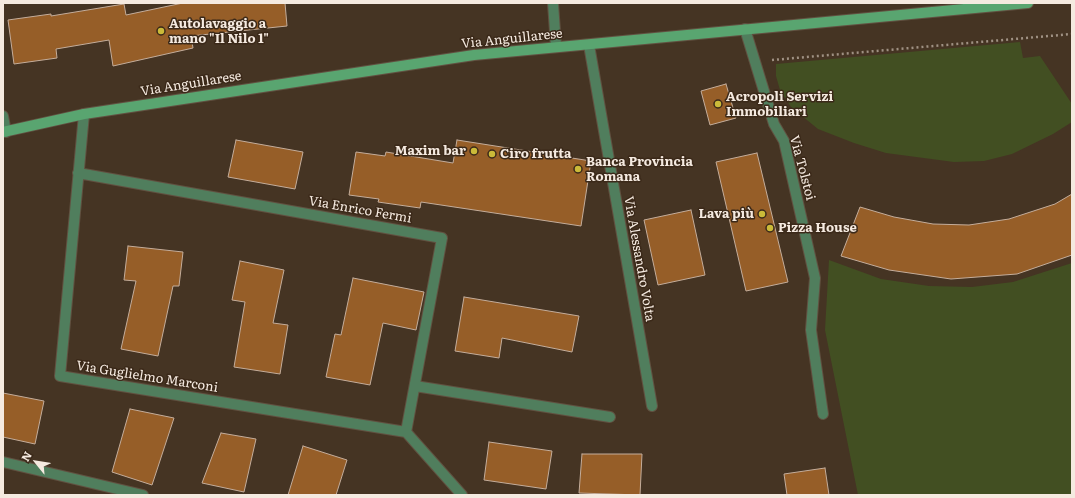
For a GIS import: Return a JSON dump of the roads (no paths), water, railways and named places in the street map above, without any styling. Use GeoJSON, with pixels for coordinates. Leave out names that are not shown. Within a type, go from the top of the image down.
{"type":"FeatureCollection","features":[{"type":"Feature","properties":{"kind":"main road","name":"Via Anguillarese"},"geometry":{"type":"LineString","coordinates":[[5,132],[84,114],[463,57],[556,46],[589,45],[978,5],[1028,3]]}},
{"type":"Feature","properties":{"kind":"street"},"geometry":{"type":"LineString","coordinates":[[553,3],[556,46]]}},
{"type":"Feature","properties":{"kind":"street","name":"Via Tolstoi"},"geometry":{"type":"LineString","coordinates":[[745,29],[774,124],[784,141],[815,278],[811,330],[824,414]]}},
{"type":"Feature","properties":{"kind":"street","name":"Via Alessandro Volta"},"geometry":{"type":"LineString","coordinates":[[589,45],[652,406]]}},
{"type":"Feature","properties":{"kind":"street","name":"Via Guglielmo Marconi"},"geometry":{"type":"LineString","coordinates":[[84,114],[60,376],[406,432]]}},
{"type":"Feature","properties":{"kind":"street"},"geometry":{"type":"LineString","coordinates":[[3,116],[5,132]]}},
{"type":"Feature","properties":{"kind":"street","name":"Via Enrico Fermi"},"geometry":{"type":"LineString","coordinates":[[78,173],[442,238],[406,432]]}},
{"type":"Feature","properties":{"kind":"street"},"geometry":{"type":"LineString","coordinates":[[415,386],[610,418]]}},
{"type":"Feature","properties":{"kind":"street"},"geometry":{"type":"LineString","coordinates":[[406,432],[462,495]]}},
{"type":"Feature","properties":{"kind":"street"},"geometry":{"type":"LineString","coordinates":[[3,462],[141,495]]}},
{"type":"Feature","properties":{"kind":"place","name":"Autolavaggio a mano \"Il Nilo 1\""},"geometry":{"type":"Point","coordinates":[161,31]}},
{"type":"Feature","properties":{"kind":"place","name":"Acropoli Servizi Immobiliari"},"geometry":{"type":"Point","coordinates":[718,104]}},
{"type":"Feature","properties":{"kind":"place","name":"Maxim bar"},"geometry":{"type":"Point","coordinates":[474,151]}},
{"type":"Feature","properties":{"kind":"place","name":"Ciro frutta"},"geometry":{"type":"Point","coordinates":[492,154]}},
{"type":"Feature","properties":{"kind":"place","name":"Banca Provincia Romana"},"geometry":{"type":"Point","coordinates":[578,169]}},
{"type":"Feature","properties":{"kind":"place","name":"Lava più"},"geometry":{"type":"Point","coordinates":[762,214]}},
{"type":"Feature","properties":{"kind":"place","name":"Pizza House"},"geometry":{"type":"Point","coordinates":[770,228]}}]}
